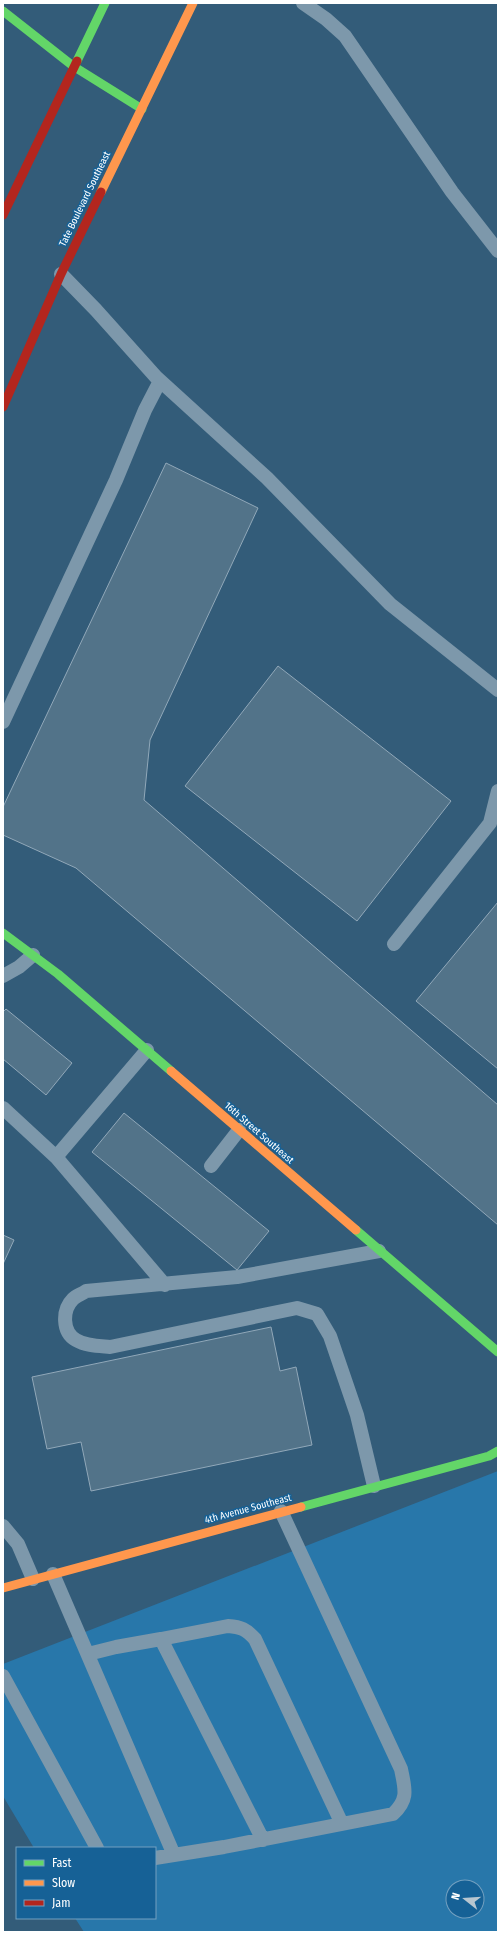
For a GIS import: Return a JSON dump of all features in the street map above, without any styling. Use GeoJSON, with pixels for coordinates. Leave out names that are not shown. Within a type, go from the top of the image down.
{"type":"FeatureCollection","features":[{"type":"Feature","properties":{"kind":"street"},"geometry":{"type":"LineString","coordinates":[[3,215],[73,66],[105,3]]}},
{"type":"Feature","properties":{"kind":"street","name":"Tate Boulevard Southeast"},"geometry":{"type":"LineString","coordinates":[[3,407],[61,274],[193,3]]}},
{"type":"Feature","properties":{"kind":"street"},"geometry":{"type":"LineString","coordinates":[[3,11],[73,66],[142,109]]}},
{"type":"Feature","properties":{"kind":"street","name":"16th Street Southeast"},"geometry":{"type":"LineString","coordinates":[[3,933],[58,974],[498,1352]]}},
{"type":"Feature","properties":{"kind":"street","name":"4th Avenue Southeast"},"geometry":{"type":"LineString","coordinates":[[3,1588],[281,1511],[489,1456],[498,1451]]}},
{"type":"Feature","properties":{"kind":"lane"},"geometry":{"type":"LineString","coordinates":[[303,3],[326,19],[345,36],[452,192],[498,251]]}},
{"type":"Feature","properties":{"kind":"lane"},"geometry":{"type":"LineString","coordinates":[[61,274],[96,310],[160,381],[267,478],[390,604],[498,690]]}},
{"type":"Feature","properties":{"kind":"lane"},"geometry":{"type":"LineString","coordinates":[[3,722],[116,480],[145,410],[160,381]]}},
{"type":"Feature","properties":{"kind":"lane"},"geometry":{"type":"LineString","coordinates":[[394,944],[490,824],[498,791]]}},
{"type":"Feature","properties":{"kind":"lane"},"geometry":{"type":"LineString","coordinates":[[3,976],[19,967],[33,955]]}},
{"type":"Feature","properties":{"kind":"lane"},"geometry":{"type":"LineString","coordinates":[[56,1157],[147,1050]]}},
{"type":"Feature","properties":{"kind":"lane"},"geometry":{"type":"LineString","coordinates":[[3,1108],[56,1157],[165,1285]]}},
{"type":"Feature","properties":{"kind":"lane"},"geometry":{"type":"LineString","coordinates":[[211,1166],[239,1130]]}},
{"type":"Feature","properties":{"kind":"lane"},"geometry":{"type":"LineString","coordinates":[[374,1486],[354,1408],[330,1336],[317,1314],[297,1308],[110,1347],[90,1345],[75,1340],[66,1328],[65,1311],[73,1299],[86,1291],[165,1285],[237,1277],[379,1250]]}},
{"type":"Feature","properties":{"kind":"lane"},"geometry":{"type":"LineString","coordinates":[[156,1858],[263,1840],[393,1814],[401,1807],[406,1793],[401,1769],[281,1511]]}},
{"type":"Feature","properties":{"kind":"lane"},"geometry":{"type":"LineString","coordinates":[[3,1526],[18,1544],[34,1579]]}},
{"type":"Feature","properties":{"kind":"lane"},"geometry":{"type":"LineString","coordinates":[[53,1574],[174,1855]]}},
{"type":"Feature","properties":{"kind":"lane"},"geometry":{"type":"LineString","coordinates":[[88,1654],[116,1647],[228,1626],[240,1626],[247,1630],[255,1639],[342,1824]]}},
{"type":"Feature","properties":{"kind":"lane"},"geometry":{"type":"LineString","coordinates":[[160,1639],[263,1840]]}},
{"type":"Feature","properties":{"kind":"lane"},"geometry":{"type":"LineString","coordinates":[[3,1676],[96,1847]]}},
{"type":"Feature","properties":{"kind":"shaded area"},"geometry":{"type":"Polygon","coordinates":[[[498,1471],[498,1932],[84,1932],[76,1919],[156,1919],[156,1847],[33,1847],[3,1796],[3,1664],[498,1471]]]}},
{"type":"Feature","properties":{"kind":"building"},"geometry":{"type":"Polygon","coordinates":[[[166,463],[258,508],[150,740],[144,800],[498,1105],[498,1225],[76,868],[3,835],[3,807],[166,463]]]}},
{"type":"Feature","properties":{"kind":"building"},"geometry":{"type":"Polygon","coordinates":[[[278,666],[451,801],[357,921],[185,786],[278,666]]]}},
{"type":"Feature","properties":{"kind":"building"},"geometry":{"type":"Polygon","coordinates":[[[498,902],[498,1069],[416,1001],[498,902]]]}},
{"type":"Feature","properties":{"kind":"building"},"geometry":{"type":"Polygon","coordinates":[[[6,1009],[72,1063],[46,1095],[3,1059],[3,1012],[6,1009]]]}},
{"type":"Feature","properties":{"kind":"building"},"geometry":{"type":"Polygon","coordinates":[[[124,1113],[269,1231],[237,1270],[92,1152],[124,1113]]]}},
{"type":"Feature","properties":{"kind":"building"},"geometry":{"type":"Polygon","coordinates":[[[3,1235],[14,1240],[3,1264],[3,1235]]]}},
{"type":"Feature","properties":{"kind":"building"},"geometry":{"type":"Polygon","coordinates":[[[271,1327],[280,1371],[296,1367],[312,1445],[91,1491],[81,1442],[47,1449],[32,1377],[271,1327]]]}},
{"type":"Feature","properties":{"kind":"traffic: fast"},"geometry":{"type":"LineString","coordinates":[[77,61],[105,3]]}},
{"type":"Feature","properties":{"kind":"traffic: fast"},"geometry":{"type":"LineString","coordinates":[[3,11],[73,66],[142,109]]}},
{"type":"Feature","properties":{"kind":"traffic: fast"},"geometry":{"type":"LineString","coordinates":[[3,933],[58,974],[171,1071]]}},
{"type":"Feature","properties":{"kind":"traffic: fast"},"geometry":{"type":"LineString","coordinates":[[356,1230],[498,1352]]}},
{"type":"Feature","properties":{"kind":"traffic: fast"},"geometry":{"type":"LineString","coordinates":[[301,1507],[489,1456],[498,1451]]}},
{"type":"Feature","properties":{"kind":"traffic: slow"},"geometry":{"type":"LineString","coordinates":[[101,192],[193,3]]}},
{"type":"Feature","properties":{"kind":"traffic: slow"},"geometry":{"type":"LineString","coordinates":[[171,1071],[356,1230]]}},
{"type":"Feature","properties":{"kind":"traffic: slow"},"geometry":{"type":"LineString","coordinates":[[3,1588],[301,1507]]}},
{"type":"Feature","properties":{"kind":"traffic: jam"},"geometry":{"type":"LineString","coordinates":[[3,215],[77,61]]}},
{"type":"Feature","properties":{"kind":"traffic: jam"},"geometry":{"type":"LineString","coordinates":[[3,407],[61,274],[101,192]]}}]}
